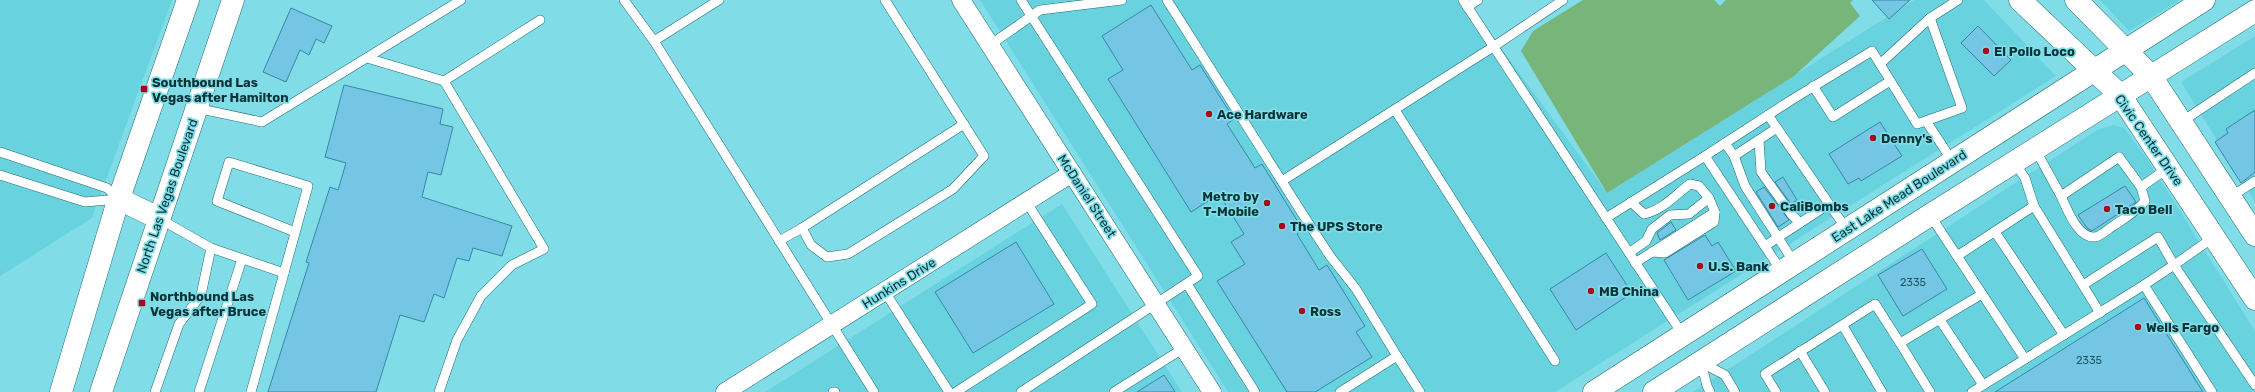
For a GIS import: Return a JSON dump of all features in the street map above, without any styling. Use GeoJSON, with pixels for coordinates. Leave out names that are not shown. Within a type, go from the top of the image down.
{"type":"FeatureCollection","features":[{"type":"Feature","properties":{"kind":"main road"},"geometry":{"type":"LineString","coordinates":[[61,392],[119,199],[188,0]]}},
{"type":"Feature","properties":{"kind":"main road","name":"North Las Vegas Boulevard"},"geometry":{"type":"LineString","coordinates":[[102,392],[158,218],[233,0]]}},
{"type":"Feature","properties":{"kind":"main road","name":"Civic Center Drive"},"geometry":{"type":"LineString","coordinates":[[2020,0],[2120,95],[2255,298]]}},
{"type":"Feature","properties":{"kind":"main road"},"geometry":{"type":"LineString","coordinates":[[2076,0],[2151,76],[2255,236]]}},
{"type":"Feature","properties":{"kind":"main road","name":"East Lake Mead Boulevard"},"geometry":{"type":"LineString","coordinates":[[1594,392],[2204,0]]}},
{"type":"Feature","properties":{"kind":"main road"},"geometry":{"type":"LineString","coordinates":[[1654,392],[1930,215],[2255,11]]}},
{"type":"Feature","properties":{"kind":"main road"},"geometry":{"type":"LineString","coordinates":[[119,199],[158,218]]}},
{"type":"Feature","properties":{"kind":"main road"},"geometry":{"type":"LineString","coordinates":[[1683,336],[1701,362]]}},
{"type":"Feature","properties":{"kind":"street","name":"McDaniel Street"},"geometry":{"type":"LineString","coordinates":[[961,0],[1212,392]]}},
{"type":"Feature","properties":{"kind":"street","name":"Hunkins Drive"},"geometry":{"type":"LineString","coordinates":[[725,392],[1027,203],[1072,173]]}},
{"type":"Feature","properties":{"kind":"lane"},"geometry":{"type":"LineString","coordinates":[[196,108],[262,122],[461,0]]}},
{"type":"Feature","properties":{"kind":"lane"},"geometry":{"type":"LineString","coordinates":[[636,0],[626,3],[654,41],[874,392]]}},
{"type":"Feature","properties":{"kind":"lane"},"geometry":{"type":"LineString","coordinates":[[654,41],[719,0]]}},
{"type":"Feature","properties":{"kind":"lane"},"geometry":{"type":"LineString","coordinates":[[802,228],[811,245],[828,257],[848,254],[953,189],[984,156],[885,0]]}},
{"type":"Feature","properties":{"kind":"lane"},"geometry":{"type":"LineString","coordinates":[[1021,0],[1198,276],[1156,305],[1021,392]]}},
{"type":"Feature","properties":{"kind":"lane"},"geometry":{"type":"LineString","coordinates":[[990,45],[1040,10],[1074,3],[1122,0]]}},
{"type":"Feature","properties":{"kind":"lane"},"geometry":{"type":"LineString","coordinates":[[1166,0],[1330,256],[1356,289],[1420,392]]}},
{"type":"Feature","properties":{"kind":"lane"},"geometry":{"type":"LineString","coordinates":[[1478,0],[1465,3],[1683,336]]}},
{"type":"Feature","properties":{"kind":"lane"},"geometry":{"type":"LineString","coordinates":[[1282,181],[1493,47],[1563,0]]}},
{"type":"Feature","properties":{"kind":"lane"},"geometry":{"type":"LineString","coordinates":[[1880,64],[1930,18],[1958,0]]}},
{"type":"Feature","properties":{"kind":"lane"},"geometry":{"type":"LineString","coordinates":[[1606,218],[1813,86],[1872,51],[1917,124],[1962,108],[1930,18]]}},
{"type":"Feature","properties":{"kind":"lane"},"geometry":{"type":"LineString","coordinates":[[444,81],[540,20]]}},
{"type":"Feature","properties":{"kind":"lane"},"geometry":{"type":"LineString","coordinates":[[367,58],[444,81],[544,249],[512,265],[481,296],[457,340],[439,392]]}},
{"type":"Feature","properties":{"kind":"lane"},"geometry":{"type":"LineString","coordinates":[[2181,122],[2255,73]]}},
{"type":"Feature","properties":{"kind":"lane"},"geometry":{"type":"LineString","coordinates":[[1813,86],[1833,117],[1890,81]]}},
{"type":"Feature","properties":{"kind":"lane"},"geometry":{"type":"LineString","coordinates":[[1395,110],[1555,361]]}},
{"type":"Feature","properties":{"kind":"lane"},"geometry":{"type":"LineString","coordinates":[[1768,115],[1848,230]]}},
{"type":"Feature","properties":{"kind":"lane"},"geometry":{"type":"LineString","coordinates":[[1926,121],[1953,162]]}},
{"type":"Feature","properties":{"kind":"lane"},"geometry":{"type":"LineString","coordinates":[[779,241],[802,228],[964,124]]}},
{"type":"Feature","properties":{"kind":"lane"},"geometry":{"type":"LineString","coordinates":[[1734,156],[1777,128]]}},
{"type":"Feature","properties":{"kind":"lane"},"geometry":{"type":"LineString","coordinates":[[1759,140],[1761,172],[1791,214],[1800,223]]}},
{"type":"Feature","properties":{"kind":"lane"},"geometry":{"type":"LineString","coordinates":[[1725,143],[1734,156],[1744,186],[1778,238],[1788,268]]}},
{"type":"Feature","properties":{"kind":"lane"},"geometry":{"type":"LineString","coordinates":[[2035,149],[2061,196],[2068,212],[2082,232],[2088,236],[2096,237],[2136,211],[2144,201],[2141,187],[2119,157],[2061,196]]}},
{"type":"Feature","properties":{"kind":"lane"},"geometry":{"type":"LineString","coordinates":[[0,152],[107,188],[119,199]]}},
{"type":"Feature","properties":{"kind":"lane"},"geometry":{"type":"LineString","coordinates":[[1705,156],[1765,246],[1788,268]]}},
{"type":"Feature","properties":{"kind":"lane"},"geometry":{"type":"LineString","coordinates":[[251,392],[308,186],[229,162],[217,201],[295,232]]}},
{"type":"Feature","properties":{"kind":"lane"},"geometry":{"type":"LineString","coordinates":[[2014,162],[2025,178],[2034,206],[2100,313]]}},
{"type":"Feature","properties":{"kind":"lane"},"geometry":{"type":"LineString","coordinates":[[2141,187],[2169,167]]}},
{"type":"Feature","properties":{"kind":"lane"},"geometry":{"type":"LineString","coordinates":[[0,175],[85,202],[119,199]]}},
{"type":"Feature","properties":{"kind":"lane"},"geometry":{"type":"LineString","coordinates":[[2229,198],[2255,181]]}},
{"type":"Feature","properties":{"kind":"lane"},"geometry":{"type":"LineString","coordinates":[[1631,202],[1644,214],[1654,212],[1669,202],[1690,184],[1699,186],[1709,198],[1715,212],[1635,263]]}},
{"type":"Feature","properties":{"kind":"lane"},"geometry":{"type":"LineString","coordinates":[[1629,253],[1646,241],[1652,229],[1670,215],[1689,214],[1709,198]]}},
{"type":"Feature","properties":{"kind":"lane"},"geometry":{"type":"LineString","coordinates":[[956,392],[1092,304],[1027,203]]}},
{"type":"Feature","properties":{"kind":"lane"},"geometry":{"type":"LineString","coordinates":[[1765,246],[1829,204]]}},
{"type":"Feature","properties":{"kind":"lane"},"geometry":{"type":"LineString","coordinates":[[1957,256],[2034,206]]}},
{"type":"Feature","properties":{"kind":"lane"},"geometry":{"type":"LineString","coordinates":[[1930,215],[2025,359]]}},
{"type":"Feature","properties":{"kind":"lane"},"geometry":{"type":"LineString","coordinates":[[158,218],[211,248],[284,272]]}},
{"type":"Feature","properties":{"kind":"lane"},"geometry":{"type":"LineString","coordinates":[[1995,232],[2064,335]]}},
{"type":"Feature","properties":{"kind":"lane"},"geometry":{"type":"LineString","coordinates":[[2083,285],[2158,237],[2174,265],[2255,385]]}},
{"type":"Feature","properties":{"kind":"lane"},"geometry":{"type":"LineString","coordinates":[[1972,392],[2144,285],[2215,237]]}},
{"type":"Feature","properties":{"kind":"lane"},"geometry":{"type":"LineString","coordinates":[[156,392],[179,324],[201,295],[211,248]]}},
{"type":"Feature","properties":{"kind":"lane"},"geometry":{"type":"LineString","coordinates":[[199,392],[242,259]]}},
{"type":"Feature","properties":{"kind":"lane"},"geometry":{"type":"LineString","coordinates":[[1187,284],[1255,392]]}},
{"type":"Feature","properties":{"kind":"lane"},"geometry":{"type":"LineString","coordinates":[[2144,285],[2212,392]]}},
{"type":"Feature","properties":{"kind":"lane"},"geometry":{"type":"LineString","coordinates":[[885,292],[949,392]]}},
{"type":"Feature","properties":{"kind":"lane"},"geometry":{"type":"LineString","coordinates":[[1900,344],[1982,294]]}},
{"type":"Feature","properties":{"kind":"lane"},"geometry":{"type":"LineString","coordinates":[[1776,392],[1765,374],[1800,351],[1843,326],[1875,304],[1930,392]]}},
{"type":"Feature","properties":{"kind":"lane"},"geometry":{"type":"LineString","coordinates":[[1940,320],[1983,385]]}},
{"type":"Feature","properties":{"kind":"lane"},"geometry":{"type":"LineString","coordinates":[[1843,326],[1882,392]]}},
{"type":"Feature","properties":{"kind":"lane"},"geometry":{"type":"LineString","coordinates":[[1114,392],[1184,348]]}},
{"type":"Feature","properties":{"kind":"lane"},"geometry":{"type":"LineString","coordinates":[[1800,351],[1825,392]]}},
{"type":"Feature","properties":{"kind":"lane"},"geometry":{"type":"LineString","coordinates":[[1340,392],[1397,356]]}},
{"type":"Feature","properties":{"kind":"lane"},"geometry":{"type":"LineString","coordinates":[[1701,362],[1710,392]]}},
{"type":"Feature","properties":{"kind":"lane"},"geometry":{"type":"LineString","coordinates":[[1701,362],[1725,375],[1735,392]]}},
{"type":"Feature","properties":{"kind":"shaded area"},"geometry":{"type":"Polygon","coordinates":[[[0,0],[172,0],[92,218],[0,276],[0,0]]]}},
{"type":"Feature","properties":{"kind":"shaded area"},"geometry":{"type":"Polygon","coordinates":[[[980,0],[1466,0],[1607,193],[1914,0],[1984,0],[2056,76],[1555,392],[1228,392],[980,0]]]}},
{"type":"Feature","properties":{"kind":"shaded area"},"geometry":{"type":"Polygon","coordinates":[[[2100,0],[2180,0],[2129,31],[2100,0]]]}},
{"type":"Feature","properties":{"kind":"shaded area"},"geometry":{"type":"Polygon","coordinates":[[[2255,36],[2255,202],[2181,82],[2255,36]]]}},
{"type":"Feature","properties":{"kind":"shaded area"},"geometry":{"type":"Polygon","coordinates":[[[2113,125],[2124,128],[2146,157],[2255,331],[2255,392],[1693,392],[2097,130],[2113,125]]]}},
{"type":"Feature","properties":{"kind":"shaded area"},"geometry":{"type":"Polygon","coordinates":[[[1062,204],[1182,392],[765,392],[1062,204]]]}},
{"type":"Feature","properties":{"kind":"green space"},"geometry":{"type":"Polygon","coordinates":[[[1583,0],[1714,0],[1720,6],[1726,0],[1853,0],[1850,3],[1860,16],[1794,76],[1607,193],[1521,51],[1533,31],[1583,0]]]}},
{"type":"Feature","properties":{"kind":"building"},"geometry":{"type":"Polygon","coordinates":[[[1872,0],[1910,0],[1889,19],[1872,0]]]}},
{"type":"Feature","properties":{"kind":"building"},"geometry":{"type":"Polygon","coordinates":[[[1151,5],[1192,70],[1200,65],[1234,119],[1227,124],[1255,168],[1262,164],[1303,230],[1297,234],[1319,270],[1327,265],[1365,326],[1356,332],[1372,357],[1315,392],[1287,392],[1217,281],[1245,264],[1231,242],[1244,234],[1219,194],[1191,212],[1108,79],[1123,70],[1102,36],[1151,5]]]}},
{"type":"Feature","properties":{"kind":"building"},"geometry":{"type":"Polygon","coordinates":[[[291,8],[332,26],[324,43],[316,39],[309,55],[300,50],[286,82],[263,72],[291,8]]]}},
{"type":"Feature","properties":{"kind":"building","name":"El Pollo Loco"},"geometry":{"type":"Polygon","coordinates":[[[1978,26],[2011,60],[1994,76],[1961,43],[1978,26]]]}},
{"type":"Feature","properties":{"kind":"building"},"geometry":{"type":"Polygon","coordinates":[[[344,85],[443,109],[440,124],[453,127],[441,175],[428,172],[422,197],[512,226],[502,256],[473,248],[469,261],[457,258],[444,298],[434,294],[424,322],[400,315],[376,392],[268,392],[309,263],[306,262],[330,187],[338,190],[346,163],[325,157],[344,85]]]}},
{"type":"Feature","properties":{"kind":"building"},"geometry":{"type":"Polygon","coordinates":[[[2255,110],[2255,172],[2241,183],[2215,142],[2228,133],[2226,129],[2255,110]]]}},
{"type":"Feature","properties":{"kind":"building","name":"Denny's"},"geometry":{"type":"Polygon","coordinates":[[[1880,122],[1902,156],[1861,181],[1859,178],[1848,184],[1829,154],[1880,122]]]}},
{"type":"Feature","properties":{"kind":"building"},"geometry":{"type":"Polygon","coordinates":[[[1783,177],[1797,200],[1791,204],[1775,182],[1783,177]]]}},
{"type":"Feature","properties":{"kind":"building","name":"Taco Bell"},"geometry":{"type":"Polygon","coordinates":[[[2125,186],[2136,202],[2092,231],[2087,228],[2078,215],[2125,186]]]}},
{"type":"Feature","properties":{"kind":"building","name":"CaliBombs"},"geometry":{"type":"Polygon","coordinates":[[[1764,187],[1789,220],[1778,227],[1756,192],[1764,187]]]}},
{"type":"Feature","properties":{"kind":"building"},"geometry":{"type":"Polygon","coordinates":[[[1671,222],[1676,230],[1660,240],[1657,233],[1671,222]]]}},
{"type":"Feature","properties":{"kind":"building","name":"U.S. Bank"},"geometry":{"type":"Polygon","coordinates":[[[1705,235],[1712,246],[1718,242],[1736,271],[1688,300],[1664,260],[1705,235]]]}},
{"type":"Feature","properties":{"kind":"building"},"geometry":{"type":"Polygon","coordinates":[[[1016,242],[1054,304],[973,353],[935,292],[1016,242]]]}},
{"type":"Feature","properties":{"kind":"building"},"geometry":{"type":"Polygon","coordinates":[[[1922,249],[1947,289],[1903,316],[1878,275],[1922,249]]]}},
{"type":"Feature","properties":{"kind":"building","name":"MB China"},"geometry":{"type":"Polygon","coordinates":[[[1606,253],[1632,293],[1576,330],[1550,289],[1606,253]]]}},
{"type":"Feature","properties":{"kind":"building"},"geometry":{"type":"Polygon","coordinates":[[[2144,298],[2203,392],[1995,392],[2057,353],[2144,298]]]}},
{"type":"Feature","properties":{"kind":"building"},"geometry":{"type":"Polygon","coordinates":[[[1164,375],[1175,392],[1137,392],[1164,375]]]}},
{"type":"Feature","properties":{"kind":"place","name":"El Pollo Loco"},"geometry":{"type":"Point","coordinates":[1986,51]}},
{"type":"Feature","properties":{"kind":"place","name":"Southbound Las Vegas after Hamilton"},"geometry":{"type":"Point","coordinates":[144,89]}},
{"type":"Feature","properties":{"kind":"place","name":"Ace Hardware"},"geometry":{"type":"Point","coordinates":[1209,114]}},
{"type":"Feature","properties":{"kind":"place","name":"Denny's"},"geometry":{"type":"Point","coordinates":[1873,138]}},
{"type":"Feature","properties":{"kind":"place","name":"Metro by T-Mobile"},"geometry":{"type":"Point","coordinates":[1267,203]}},
{"type":"Feature","properties":{"kind":"place","name":"CaliBombs"},"geometry":{"type":"Point","coordinates":[1772,206]}},
{"type":"Feature","properties":{"kind":"place","name":"Taco Bell"},"geometry":{"type":"Point","coordinates":[2107,209]}},
{"type":"Feature","properties":{"kind":"place","name":"The UPS Store"},"geometry":{"type":"Point","coordinates":[1282,226]}},
{"type":"Feature","properties":{"kind":"place","name":"U.S. Bank"},"geometry":{"type":"Point","coordinates":[1700,266]}},
{"type":"Feature","properties":{"kind":"place","name":"MB China"},"geometry":{"type":"Point","coordinates":[1591,291]}},
{"type":"Feature","properties":{"kind":"place","name":"Northbound Las Vegas after Bruce"},"geometry":{"type":"Point","coordinates":[142,303]}},
{"type":"Feature","properties":{"kind":"place","name":"Ross"},"geometry":{"type":"Point","coordinates":[1302,311]}},
{"type":"Feature","properties":{"kind":"place","name":"Wells Fargo"},"geometry":{"type":"Point","coordinates":[2138,327]}}]}
